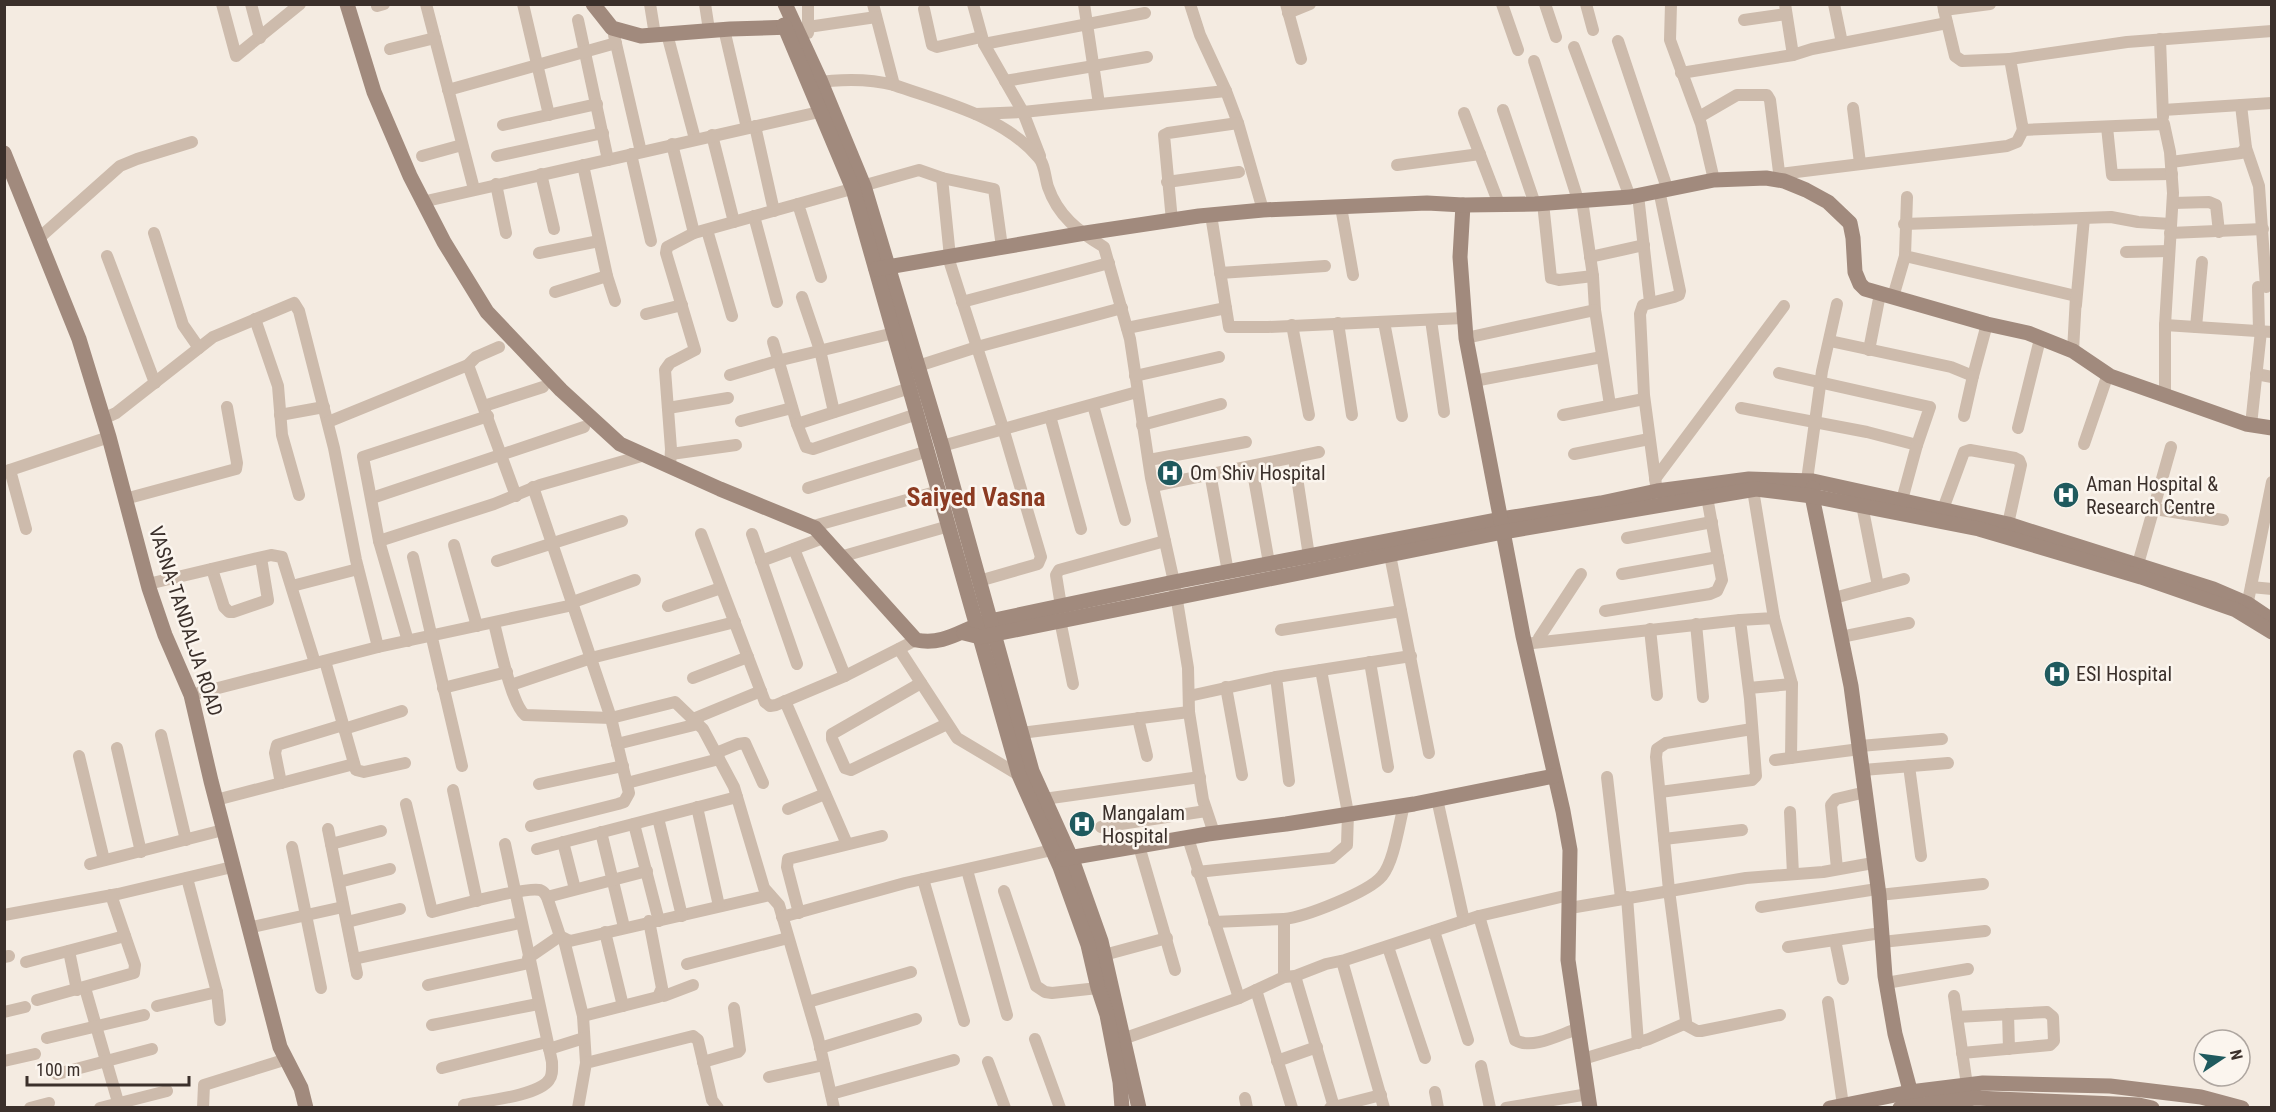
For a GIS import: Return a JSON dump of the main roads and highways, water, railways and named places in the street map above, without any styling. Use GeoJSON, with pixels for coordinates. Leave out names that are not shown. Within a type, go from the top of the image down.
{"type":"FeatureCollection","features":[{"type":"Feature","properties":{"kind":"place","name":"Om Shiv Hospital"},"geometry":{"type":"Point","coordinates":[1170,473]}},
{"type":"Feature","properties":{"kind":"place","name":"Aman Hospital & Research Centre"},"geometry":{"type":"Point","coordinates":[2066,495]}},
{"type":"Feature","properties":{"kind":"place","name":"ESI Hospital"},"geometry":{"type":"Point","coordinates":[2057,674]}},
{"type":"Feature","properties":{"kind":"place","name":"Mangalam Hospital"},"geometry":{"type":"Point","coordinates":[1082,824]}},
{"type":"Feature","properties":{"kind":"district","name":"Saiyed Vasna"},"geometry":{"type":"Point","coordinates":[976,497]}}]}
